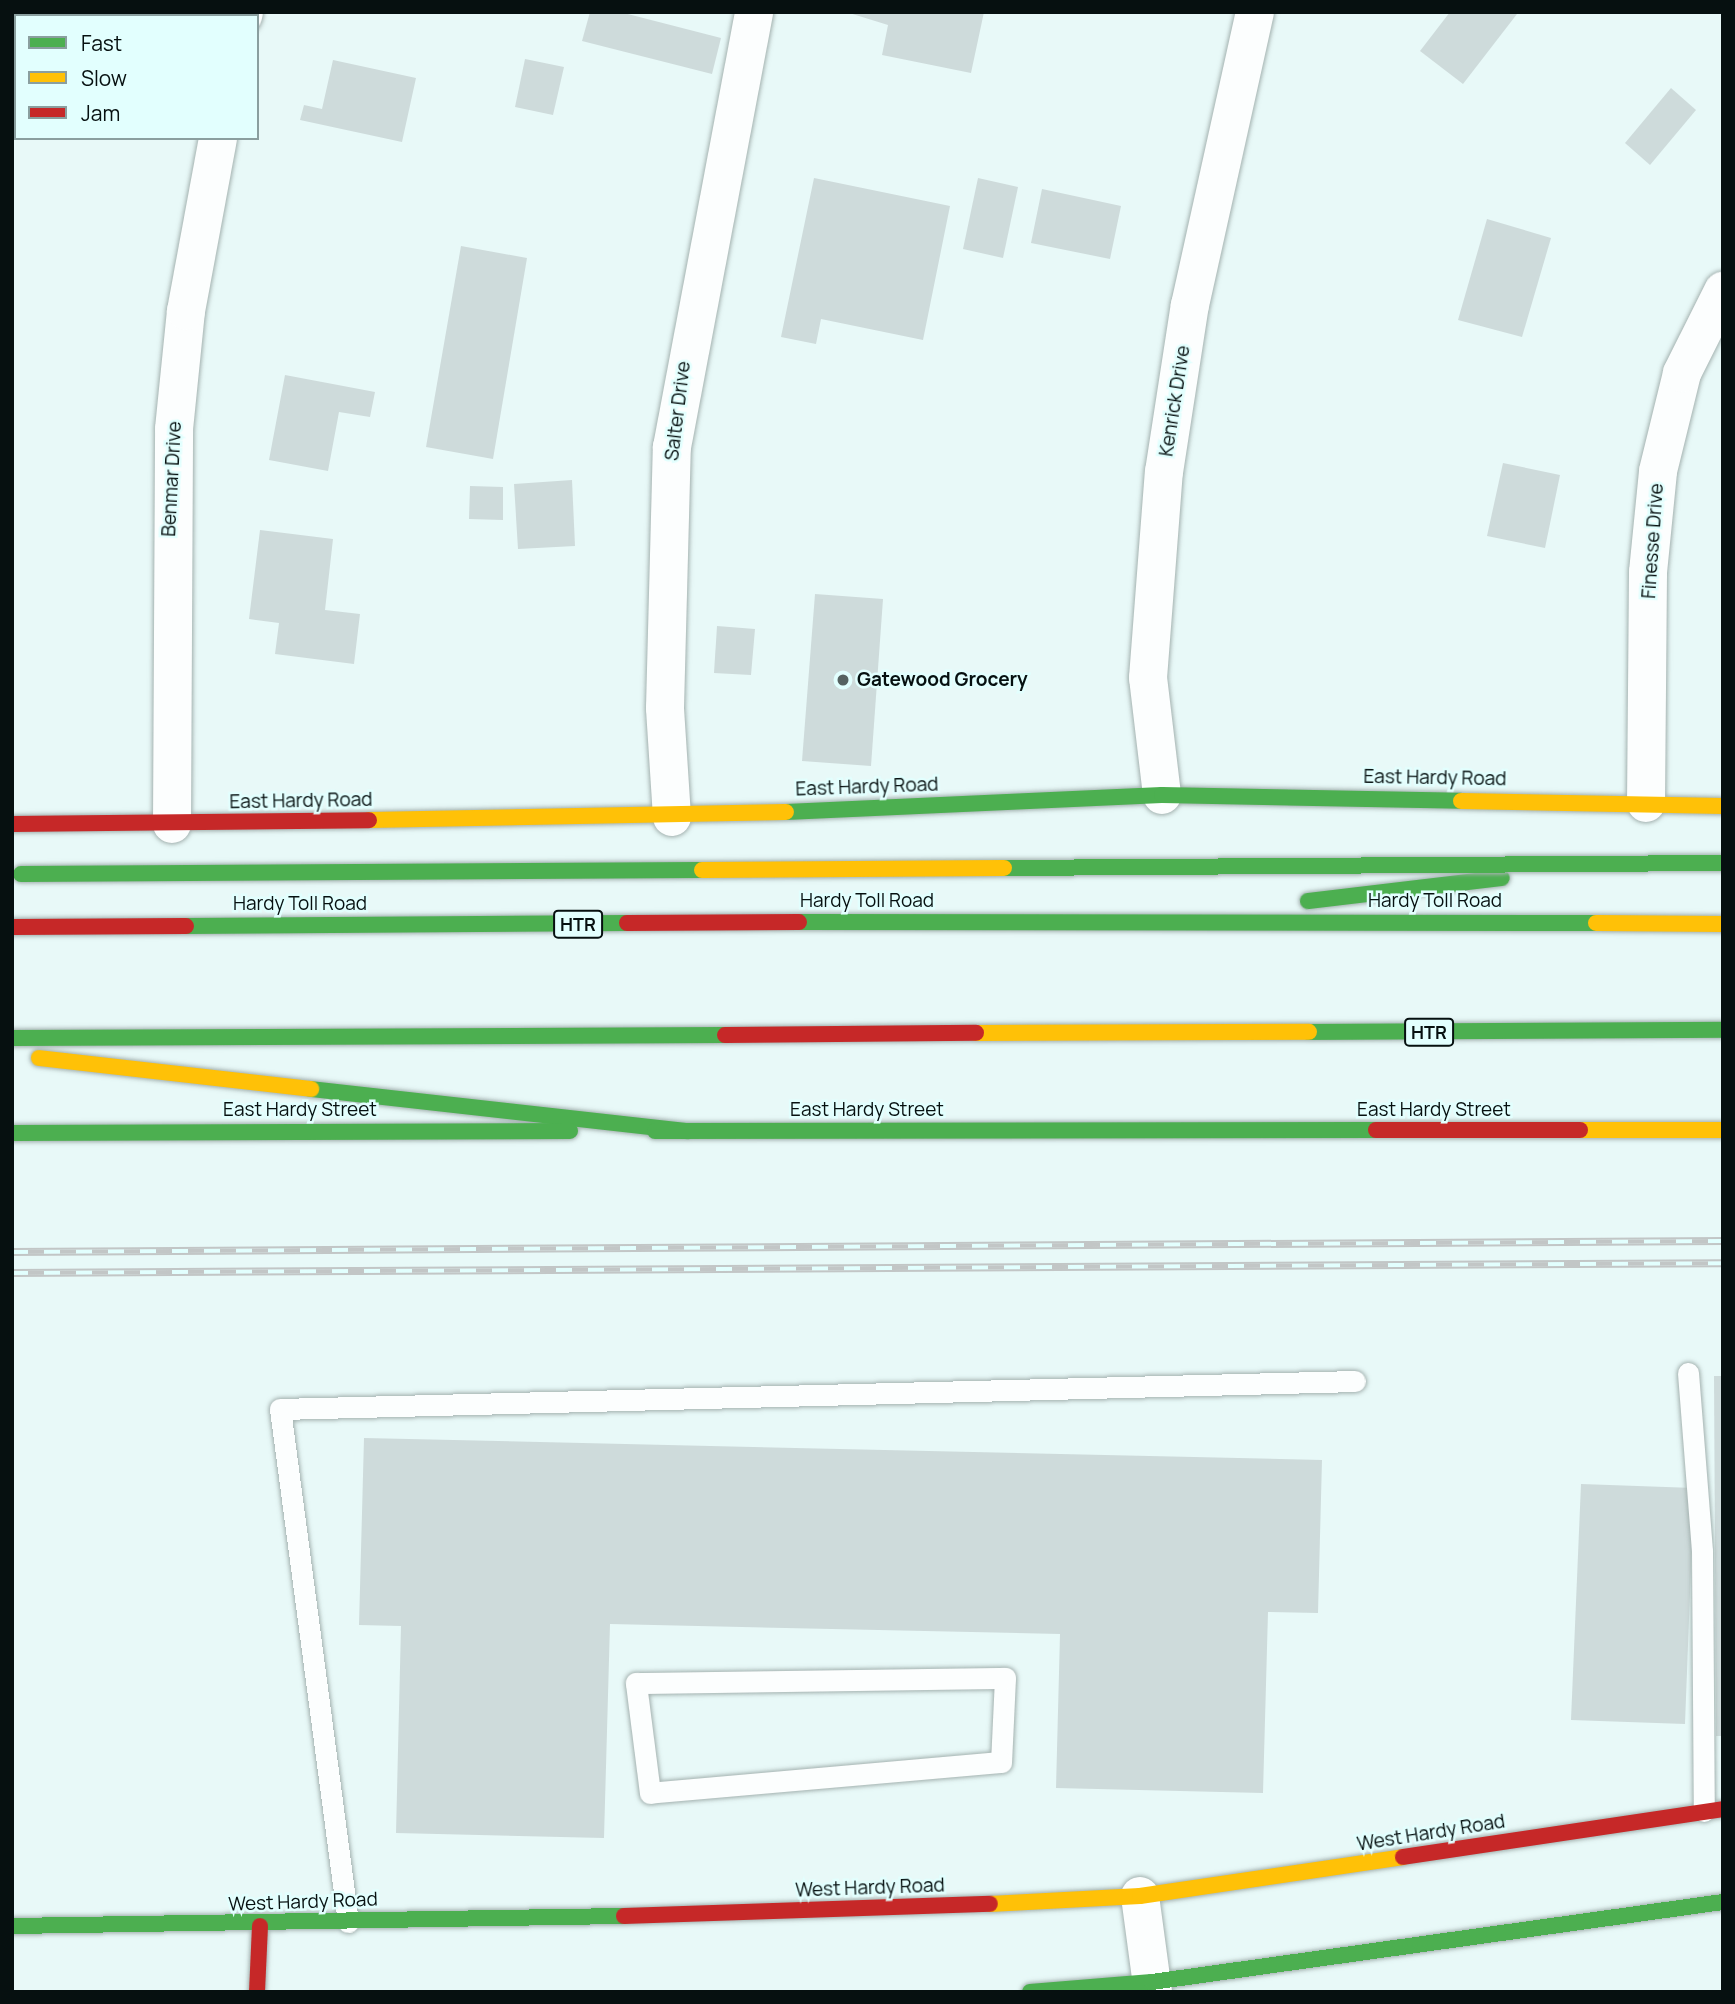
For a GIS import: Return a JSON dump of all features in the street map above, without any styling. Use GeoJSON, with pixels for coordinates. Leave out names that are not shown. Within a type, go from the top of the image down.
{"type":"FeatureCollection","features":[{"type":"Feature","properties":{"kind":"main road","name":"East Hardy Road"},"geometry":{"type":"LineString","coordinates":[[12,824],[672,817],[1162,795],[1723,806]]}},
{"type":"Feature","properties":{"kind":"main road"},"geometry":{"type":"LineString","coordinates":[[1144,920],[1723,852]]}},
{"type":"Feature","properties":{"kind":"main road"},"geometry":{"type":"LineString","coordinates":[[17,874],[1723,863]]}},
{"type":"Feature","properties":{"kind":"main road","name":"Hardy Toll Road"},"geometry":{"type":"LineString","coordinates":[[12,927],[1144,920],[1723,924]]}},
{"type":"Feature","properties":{"kind":"main road","name":"HTR"},"geometry":{"type":"LineString","coordinates":[[12,1038],[1723,1030]]}},
{"type":"Feature","properties":{"kind":"main road"},"geometry":{"type":"LineString","coordinates":[[12,1055],[687,1131]]}},
{"type":"Feature","properties":{"kind":"main road","name":"East Hardy Street"},"geometry":{"type":"LineString","coordinates":[[12,1133],[1723,1130]]}},
{"type":"Feature","properties":{"kind":"main road","name":"West Hardy Road"},"geometry":{"type":"LineString","coordinates":[[12,1926],[260,1926],[833,1912],[1140,1896],[1713,1810]]}},
{"type":"Feature","properties":{"kind":"main road"},"geometry":{"type":"LineString","coordinates":[[1030,1992],[1152,1987],[1723,1902]]}},
{"type":"Feature","properties":{"kind":"main road"},"geometry":{"type":"LineString","coordinates":[[257,1992],[260,1926]]}},
{"type":"Feature","properties":{"kind":"street","name":"Salter Drive"},"geometry":{"type":"LineString","coordinates":[[672,817],[665,708],[672,447],[754,12]]}},
{"type":"Feature","properties":{"kind":"street","name":"Kenrick Drive"},"geometry":{"type":"LineString","coordinates":[[1162,795],[1148,678],[1164,472],[1190,305],[1255,12]]}},
{"type":"Feature","properties":{"kind":"street","name":"Benmar Drive"},"geometry":{"type":"LineString","coordinates":[[172,824],[173,429],[186,311],[218,140]]}},
{"type":"Feature","properties":{"kind":"street","name":"Finesse Drive"},"geometry":{"type":"LineString","coordinates":[[1646,803],[1648,572],[1658,471],[1682,373],[1723,291]]}},
{"type":"Feature","properties":{"kind":"street"},"geometry":{"type":"LineString","coordinates":[[1140,1896],[1152,1987]]}},
{"type":"Feature","properties":{"kind":"lane"},"geometry":{"type":"LineString","coordinates":[[1688,1373],[1702,1551],[1713,1810]]}},
{"type":"Feature","properties":{"kind":"lane"},"geometry":{"type":"LineString","coordinates":[[348,1922],[280,1409],[1356,1381]]}},
{"type":"Feature","properties":{"kind":"lane"},"geometry":{"type":"LineString","coordinates":[[1005,1678],[1001,1762],[650,1793],[636,1684],[1005,1678]]}},
{"type":"Feature","properties":{"kind":"building"},"geometry":{"type":"Polygon","coordinates":[[[590,12],[620,12],[721,38],[712,74],[582,41],[590,12]]]}},
{"type":"Feature","properties":{"kind":"building"},"geometry":{"type":"Polygon","coordinates":[[[846,12],[984,12],[971,73],[882,55],[888,25],[846,12]]]}},
{"type":"Feature","properties":{"kind":"building"},"geometry":{"type":"Polygon","coordinates":[[[1450,12],[1517,14],[1463,84],[1420,51],[1450,12]]]}},
{"type":"Feature","properties":{"kind":"building"},"geometry":{"type":"Polygon","coordinates":[[[525,59],[564,67],[553,115],[515,107],[525,59]]]}},
{"type":"Feature","properties":{"kind":"building"},"geometry":{"type":"Polygon","coordinates":[[[333,60],[416,78],[402,142],[300,120],[304,105],[322,109],[333,60]]]}},
{"type":"Feature","properties":{"kind":"building"},"geometry":{"type":"Polygon","coordinates":[[[1671,88],[1696,110],[1650,165],[1625,143],[1671,88]]]}},
{"type":"Feature","properties":{"kind":"building"},"geometry":{"type":"Polygon","coordinates":[[[814,178],[950,206],[923,340],[821,319],[816,344],[781,337],[814,178]]]}},
{"type":"Feature","properties":{"kind":"building"},"geometry":{"type":"Polygon","coordinates":[[[978,178],[1018,187],[1003,258],[963,249],[978,178]]]}},
{"type":"Feature","properties":{"kind":"building"},"geometry":{"type":"Polygon","coordinates":[[[1042,189],[1121,206],[1110,259],[1031,243],[1042,189]]]}},
{"type":"Feature","properties":{"kind":"building"},"geometry":{"type":"Polygon","coordinates":[[[1487,219],[1551,238],[1522,337],[1458,320],[1487,219]]]}},
{"type":"Feature","properties":{"kind":"building"},"geometry":{"type":"Polygon","coordinates":[[[461,246],[527,258],[493,459],[426,447],[461,246]]]}},
{"type":"Feature","properties":{"kind":"building"},"geometry":{"type":"Polygon","coordinates":[[[285,375],[375,392],[370,417],[339,412],[328,471],[269,460],[285,375]]]}},
{"type":"Feature","properties":{"kind":"building"},"geometry":{"type":"Polygon","coordinates":[[[1503,463],[1560,475],[1545,548],[1487,536],[1503,463]]]}},
{"type":"Feature","properties":{"kind":"building"},"geometry":{"type":"Polygon","coordinates":[[[572,480],[575,546],[518,549],[514,484],[572,480]]]}},
{"type":"Feature","properties":{"kind":"building"},"geometry":{"type":"Polygon","coordinates":[[[470,486],[503,487],[503,520],[469,519],[470,486]]]}},
{"type":"Feature","properties":{"kind":"building"},"geometry":{"type":"Polygon","coordinates":[[[260,530],[333,539],[325,610],[360,614],[354,664],[275,654],[279,623],[249,619],[260,530]]]}},
{"type":"Feature","properties":{"kind":"building","name":"Gatewood Grocery"},"geometry":{"type":"Polygon","coordinates":[[[815,594],[883,599],[871,766],[802,761],[815,594]]]}},
{"type":"Feature","properties":{"kind":"building"},"geometry":{"type":"Polygon","coordinates":[[[717,626],[755,629],[751,675],[714,673],[717,626]]]}},
{"type":"Feature","properties":{"kind":"building"},"geometry":{"type":"Polygon","coordinates":[[[1714,1376],[1723,1376],[1723,1736],[1716,1736],[1714,1376]]]}},
{"type":"Feature","properties":{"kind":"building"},"geometry":{"type":"Polygon","coordinates":[[[364,1438],[1322,1460],[1318,1613],[1268,1612],[1263,1793],[1056,1788],[1060,1634],[610,1624],[604,1838],[396,1833],[401,1626],[359,1625],[364,1438]]]}},
{"type":"Feature","properties":{"kind":"building"},"geometry":{"type":"Polygon","coordinates":[[[1581,1484],[1694,1488],[1685,1724],[1571,1720],[1581,1484]]]}},
{"type":"Feature","properties":{"kind":"railway"},"geometry":{"type":"LineString","coordinates":[[12,1252],[1723,1241]]}},
{"type":"Feature","properties":{"kind":"railway"},"geometry":{"type":"LineString","coordinates":[[12,1273],[1723,1263]]}},
{"type":"Feature","properties":{"kind":"traffic: fast"},"geometry":{"type":"LineString","coordinates":[[786,812],[1162,795],[1461,801]]}},
{"type":"Feature","properties":{"kind":"traffic: fast"},"geometry":{"type":"LineString","coordinates":[[1004,868],[1723,863]]}},
{"type":"Feature","properties":{"kind":"traffic: fast"},"geometry":{"type":"LineString","coordinates":[[21,874],[702,870]]}},
{"type":"Feature","properties":{"kind":"traffic: fast"},"geometry":{"type":"LineString","coordinates":[[1308,901],[1502,878]]}},
{"type":"Feature","properties":{"kind":"traffic: fast"},"geometry":{"type":"LineString","coordinates":[[799,922],[1596,923]]}},
{"type":"Feature","properties":{"kind":"traffic: fast"},"geometry":{"type":"LineString","coordinates":[[186,926],[627,923]]}},
{"type":"Feature","properties":{"kind":"traffic: fast"},"geometry":{"type":"LineString","coordinates":[[1309,1032],[1723,1030]]}},
{"type":"Feature","properties":{"kind":"traffic: fast"},"geometry":{"type":"LineString","coordinates":[[12,1038],[725,1035]]}},
{"type":"Feature","properties":{"kind":"traffic: fast"},"geometry":{"type":"LineString","coordinates":[[311,1089],[687,1131]]}},
{"type":"Feature","properties":{"kind":"traffic: fast"},"geometry":{"type":"LineString","coordinates":[[655,1131],[1376,1130]]}},
{"type":"Feature","properties":{"kind":"traffic: fast"},"geometry":{"type":"LineString","coordinates":[[12,1133],[570,1131]]}},
{"type":"Feature","properties":{"kind":"traffic: fast"},"geometry":{"type":"LineString","coordinates":[[1030,1992],[1152,1982],[1723,1902]]}},
{"type":"Feature","properties":{"kind":"traffic: fast"},"geometry":{"type":"LineString","coordinates":[[12,1926],[624,1916]]}},
{"type":"Feature","properties":{"kind":"traffic: slow"},"geometry":{"type":"LineString","coordinates":[[1461,801],[1723,806]]}},
{"type":"Feature","properties":{"kind":"traffic: slow"},"geometry":{"type":"LineString","coordinates":[[369,820],[786,812]]}},
{"type":"Feature","properties":{"kind":"traffic: slow"},"geometry":{"type":"LineString","coordinates":[[702,870],[1004,868]]}},
{"type":"Feature","properties":{"kind":"traffic: slow"},"geometry":{"type":"LineString","coordinates":[[1596,923],[1723,924]]}},
{"type":"Feature","properties":{"kind":"traffic: slow"},"geometry":{"type":"LineString","coordinates":[[976,1033],[1309,1032]]}},
{"type":"Feature","properties":{"kind":"traffic: slow"},"geometry":{"type":"LineString","coordinates":[[39,1058],[311,1089]]}},
{"type":"Feature","properties":{"kind":"traffic: slow"},"geometry":{"type":"LineString","coordinates":[[1580,1130],[1723,1130]]}},
{"type":"Feature","properties":{"kind":"traffic: slow"},"geometry":{"type":"LineString","coordinates":[[990,1904],[1140,1896],[1403,1857]]}},
{"type":"Feature","properties":{"kind":"traffic: jam"},"geometry":{"type":"LineString","coordinates":[[12,824],[369,820]]}},
{"type":"Feature","properties":{"kind":"traffic: jam"},"geometry":{"type":"LineString","coordinates":[[627,923],[799,922]]}},
{"type":"Feature","properties":{"kind":"traffic: jam"},"geometry":{"type":"LineString","coordinates":[[12,927],[186,926]]}},
{"type":"Feature","properties":{"kind":"traffic: jam"},"geometry":{"type":"LineString","coordinates":[[725,1035],[976,1033]]}},
{"type":"Feature","properties":{"kind":"traffic: jam"},"geometry":{"type":"LineString","coordinates":[[1376,1130],[1580,1130]]}},
{"type":"Feature","properties":{"kind":"traffic: jam"},"geometry":{"type":"LineString","coordinates":[[1403,1857],[1723,1809]]}},
{"type":"Feature","properties":{"kind":"traffic: jam"},"geometry":{"type":"LineString","coordinates":[[624,1916],[990,1904]]}},
{"type":"Feature","properties":{"kind":"traffic: jam"},"geometry":{"type":"LineString","coordinates":[[257,1992],[260,1926]]}},
{"type":"Feature","properties":{"kind":"place","name":"Gatewood Grocery"},"geometry":{"type":"Point","coordinates":[843,680]}}]}
